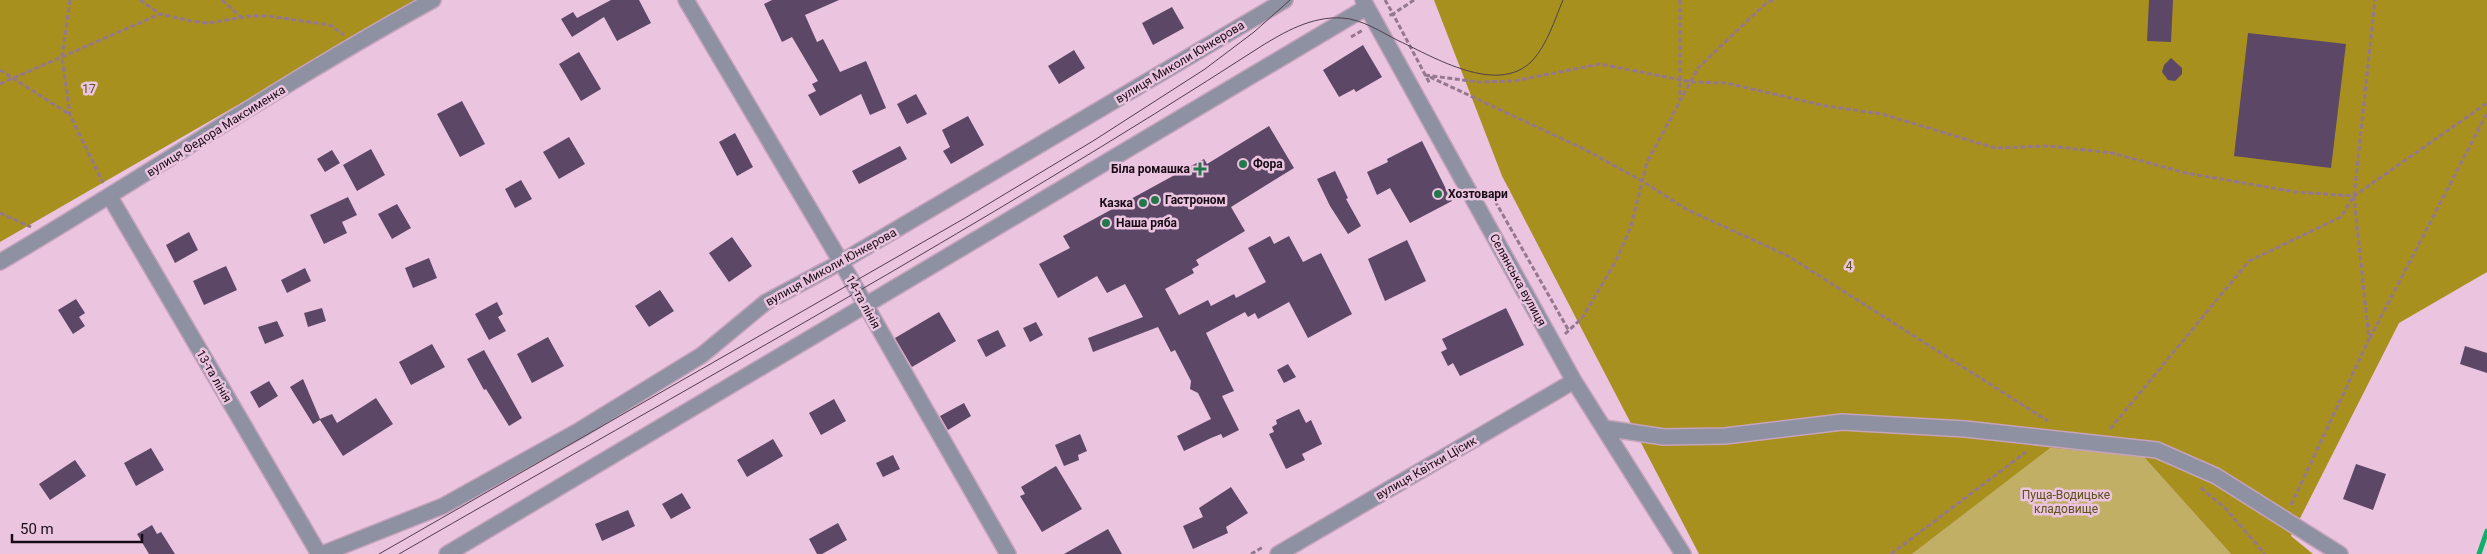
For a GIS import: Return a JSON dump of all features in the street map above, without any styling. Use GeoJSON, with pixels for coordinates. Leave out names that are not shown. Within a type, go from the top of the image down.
{"type":"FeatureCollection","features":[{"type":"Feature","properties":{"kind":"street","name":"вулиця Федора Максименка"},"geometry":{"type":"LineString","coordinates":[[0,262],[110,197],[373,33],[433,0]]}},
{"type":"Feature","properties":{"kind":"street","name":"14-та лінія"},"geometry":{"type":"LineString","coordinates":[[686,0],[841,262],[1008,554]]}},
{"type":"Feature","properties":{"kind":"street","name":"вулиця Миколи Юнкерова"},"geometry":{"type":"LineString","coordinates":[[320,554],[443,506],[563,439],[702,355],[766,302],[841,262],[1285,0]]}},
{"type":"Feature","properties":{"kind":"street"},"geometry":{"type":"LineString","coordinates":[[447,554],[865,305],[1365,3]]}},
{"type":"Feature","properties":{"kind":"street","name":"Селянська вулиця"},"geometry":{"type":"LineString","coordinates":[[1365,3],[1574,381],[1682,554]]}},
{"type":"Feature","properties":{"kind":"street","name":"13-та лінія"},"geometry":{"type":"LineString","coordinates":[[110,197],[320,554]]}},
{"type":"Feature","properties":{"kind":"street","name":"вулиця Квітки Цісик"},"geometry":{"type":"LineString","coordinates":[[1278,554],[1574,381]]}},
{"type":"Feature","properties":{"kind":"street"},"geometry":{"type":"LineString","coordinates":[[1604,428],[1664,437],[1725,436],[1842,422],[1965,429],[2157,450],[2216,476],[2340,554]]}},
{"type":"Feature","properties":{"kind":"path"},"geometry":{"type":"LineString","coordinates":[[70,0],[62,57],[70,115],[110,197]]}},
{"type":"Feature","properties":{"kind":"path"},"geometry":{"type":"LineString","coordinates":[[140,0],[160,14],[208,23],[242,17],[268,16],[330,25],[345,36],[362,36],[373,33]]}},
{"type":"Feature","properties":{"kind":"path"},"geometry":{"type":"LineString","coordinates":[[222,0],[242,17]]}},
{"type":"Feature","properties":{"kind":"path"},"geometry":{"type":"LineString","coordinates":[[1385,0],[1434,92]]}},
{"type":"Feature","properties":{"kind":"path"},"geometry":{"type":"LineString","coordinates":[[1393,14],[1414,0]]}},
{"type":"Feature","properties":{"kind":"path"},"geometry":{"type":"LineString","coordinates":[[1680,0],[1680,103]]}},
{"type":"Feature","properties":{"kind":"path"},"geometry":{"type":"LineString","coordinates":[[1554,344],[1582,318],[1616,261],[1632,226],[1647,162],[1698,68],[1766,2],[1773,0]]}},
{"type":"Feature","properties":{"kind":"path"},"geometry":{"type":"LineString","coordinates":[[2369,339],[2354,196],[2375,0]]}},
{"type":"Feature","properties":{"kind":"path"},"geometry":{"type":"LineString","coordinates":[[0,84],[160,14]]}},
{"type":"Feature","properties":{"kind":"path"},"geometry":{"type":"LineString","coordinates":[[1425,75],[1478,82],[1514,81],[1600,64],[1691,82],[1726,83],[1826,106],[1882,114],[1995,148],[2049,146],[2112,153],[2186,173],[2296,192],[2354,196]]}},
{"type":"Feature","properties":{"kind":"path"},"geometry":{"type":"LineString","coordinates":[[0,70],[70,115]]}},
{"type":"Feature","properties":{"kind":"path"},"geometry":{"type":"LineString","coordinates":[[1417,70],[1586,150],[1642,181],[1686,209],[1788,256],[2055,426]]}},
{"type":"Feature","properties":{"kind":"path"},"geometry":{"type":"LineString","coordinates":[[2099,443],[2249,261],[2341,217],[2354,196],[2487,103]]}},
{"type":"Feature","properties":{"kind":"path"},"geometry":{"type":"LineString","coordinates":[[2284,520],[2369,339],[2487,113]]}},
{"type":"Feature","properties":{"kind":"path"},"geometry":{"type":"LineString","coordinates":[[1491,195],[1569,331]]}},
{"type":"Feature","properties":{"kind":"path"},"geometry":{"type":"LineString","coordinates":[[0,213],[47,234]]}},
{"type":"Feature","properties":{"kind":"path"},"geometry":{"type":"LineString","coordinates":[[1891,554],[2045,438]]}},
{"type":"Feature","properties":{"kind":"path"},"geometry":{"type":"LineString","coordinates":[[2198,485],[2225,508],[2265,554]]}},
{"type":"Feature","properties":{"kind":"green space","name":"17"},"geometry":{"type":"Polygon","coordinates":[[[0,0],[420,0],[0,242],[0,0]]]}},
{"type":"Feature","properties":{"kind":"green space","name":"4"},"geometry":{"type":"Polygon","coordinates":[[[1434,0],[2487,0],[2487,272],[2399,323],[2291,536],[2313,554],[2231,554],[2143,456],[2050,448],[1912,554],[1699,554],[1502,176],[1434,0]]]}},
{"type":"Feature","properties":{"kind":"green space","name":"Пуща-Водицьке кладовище"},"geometry":{"type":"Polygon","coordinates":[[[2049,448],[2143,456],[2231,554],[1912,554],[2049,448]]]}},
{"type":"Feature","properties":{"kind":"building"},"geometry":{"type":"Polygon","coordinates":[[[611,0],[639,0],[651,23],[617,41],[604,17],[572,37],[561,19],[573,12],[577,18],[611,0]]]}},
{"type":"Feature","properties":{"kind":"building"},"geometry":{"type":"Polygon","coordinates":[[[772,0],[839,0],[805,15],[817,42],[823,39],[840,72],[866,61],[886,108],[870,115],[861,94],[820,116],[808,95],[816,91],[812,84],[818,81],[792,37],[782,42],[764,4],[772,0]]]}},
{"type":"Feature","properties":{"kind":"building"},"geometry":{"type":"Polygon","coordinates":[[[2149,0],[2173,0],[2171,42],[2147,41],[2149,0]]]}},
{"type":"Feature","properties":{"kind":"building"},"geometry":{"type":"Polygon","coordinates":[[[1172,7],[1184,28],[1153,45],[1142,23],[1172,7]]]}},
{"type":"Feature","properties":{"kind":"building"},"geometry":{"type":"Polygon","coordinates":[[[2248,33],[2346,44],[2331,168],[2234,156],[2248,33]]]}},
{"type":"Feature","properties":{"kind":"building"},"geometry":{"type":"Polygon","coordinates":[[[1363,45],[1382,77],[1356,92],[1354,89],[1339,97],[1323,70],[1363,45]]]}},
{"type":"Feature","properties":{"kind":"building"},"geometry":{"type":"Polygon","coordinates":[[[1074,50],[1085,68],[1059,84],[1048,66],[1074,50]]]}},
{"type":"Feature","properties":{"kind":"building"},"geometry":{"type":"Polygon","coordinates":[[[579,52],[601,89],[581,101],[559,64],[579,52]]]}},
{"type":"Feature","properties":{"kind":"building"},"geometry":{"type":"Polygon","coordinates":[[[2171,58],[2182,68],[2182,74],[2175,81],[2168,80],[2162,72],[2164,65],[2171,58]]]}},
{"type":"Feature","properties":{"kind":"building"},"geometry":{"type":"Polygon","coordinates":[[[916,94],[927,114],[907,124],[897,104],[916,94]]]}},
{"type":"Feature","properties":{"kind":"building"},"geometry":{"type":"Polygon","coordinates":[[[462,101],[485,144],[460,157],[437,114],[462,101]]]}},
{"type":"Feature","properties":{"kind":"building"},"geometry":{"type":"Polygon","coordinates":[[[968,116],[984,145],[951,164],[943,151],[950,147],[942,130],[968,116]]]}},
{"type":"Feature","properties":{"kind":"building"},"geometry":{"type":"Polygon","coordinates":[[[1269,126],[1294,168],[1231,207],[1245,231],[1196,260],[1199,265],[1192,269],[1194,273],[1165,289],[1179,315],[1208,300],[1211,306],[1234,294],[1236,298],[1266,282],[1248,248],[1270,236],[1274,244],[1289,236],[1303,262],[1321,253],[1352,314],[1308,338],[1289,302],[1258,319],[1255,313],[1248,317],[1245,312],[1206,333],[1234,391],[1222,396],[1239,430],[1223,438],[1221,434],[1184,451],[1177,436],[1211,419],[1198,393],[1190,389],[1191,381],[1175,350],[1171,352],[1158,327],[1093,352],[1088,338],[1143,317],[1125,284],[1107,293],[1097,276],[1058,298],[1039,264],[1070,248],[1063,236],[1204,159],[1207,164],[1269,126]]]}},
{"type":"Feature","properties":{"kind":"building"},"geometry":{"type":"Polygon","coordinates":[[[735,133],[753,167],[737,176],[719,142],[735,133]]]}},
{"type":"Feature","properties":{"kind":"building"},"geometry":{"type":"Polygon","coordinates":[[[569,137],[585,164],[559,179],[543,152],[569,137]]]}},
{"type":"Feature","properties":{"kind":"building"},"geometry":{"type":"Polygon","coordinates":[[[1422,141],[1452,201],[1410,223],[1390,188],[1377,195],[1367,172],[1388,162],[1387,159],[1422,141]]]}},
{"type":"Feature","properties":{"kind":"building"},"geometry":{"type":"Polygon","coordinates":[[[900,146],[907,159],[859,184],[852,171],[900,146]]]}},
{"type":"Feature","properties":{"kind":"building"},"geometry":{"type":"Polygon","coordinates":[[[371,149],[385,175],[357,191],[343,165],[371,149]]]}},
{"type":"Feature","properties":{"kind":"building"},"geometry":{"type":"Polygon","coordinates":[[[332,150],[340,163],[325,172],[317,159],[332,150]]]}},
{"type":"Feature","properties":{"kind":"building"},"geometry":{"type":"Polygon","coordinates":[[[1335,171],[1348,198],[1346,199],[1361,226],[1348,234],[1330,206],[1317,179],[1335,171]]]}},
{"type":"Feature","properties":{"kind":"building"},"geometry":{"type":"Polygon","coordinates":[[[521,180],[532,199],[515,208],[505,189],[521,180]]]}},
{"type":"Feature","properties":{"kind":"building"},"geometry":{"type":"Polygon","coordinates":[[[348,197],[357,215],[342,222],[347,233],[324,244],[310,215],[348,197]]]}},
{"type":"Feature","properties":{"kind":"building"},"geometry":{"type":"Polygon","coordinates":[[[397,204],[411,228],[392,239],[378,214],[397,204]]]}},
{"type":"Feature","properties":{"kind":"building"},"geometry":{"type":"Polygon","coordinates":[[[189,232],[198,250],[175,263],[166,245],[189,232]]]}},
{"type":"Feature","properties":{"kind":"building"},"geometry":{"type":"Polygon","coordinates":[[[732,237],[752,266],[729,282],[709,253],[732,237]]]}},
{"type":"Feature","properties":{"kind":"building"},"geometry":{"type":"Polygon","coordinates":[[[1407,240],[1426,281],[1385,301],[1368,259],[1407,240]]]}},
{"type":"Feature","properties":{"kind":"building"},"geometry":{"type":"Polygon","coordinates":[[[429,258],[437,278],[413,288],[405,268],[429,258]]]}},
{"type":"Feature","properties":{"kind":"building"},"geometry":{"type":"Polygon","coordinates":[[[226,266],[237,290],[204,305],[193,281],[226,266]]]}},
{"type":"Feature","properties":{"kind":"building"},"geometry":{"type":"Polygon","coordinates":[[[305,268],[311,281],[287,293],[281,280],[305,268]]]}},
{"type":"Feature","properties":{"kind":"building"},"geometry":{"type":"Polygon","coordinates":[[[660,290],[674,311],[649,327],[635,306],[660,290]]]}},
{"type":"Feature","properties":{"kind":"building"},"geometry":{"type":"Polygon","coordinates":[[[76,299],[85,313],[79,317],[85,326],[73,334],[58,310],[76,299]]]}},
{"type":"Feature","properties":{"kind":"building"},"geometry":{"type":"Polygon","coordinates":[[[497,302],[503,314],[498,317],[506,331],[489,340],[475,314],[497,302]]]}},
{"type":"Feature","properties":{"kind":"building"},"geometry":{"type":"Polygon","coordinates":[[[322,308],[326,321],[308,327],[304,313],[322,308]]]}},
{"type":"Feature","properties":{"kind":"building"},"geometry":{"type":"Polygon","coordinates":[[[1506,308],[1524,345],[1460,376],[1453,363],[1448,366],[1441,352],[1447,349],[1442,339],[1506,308]]]}},
{"type":"Feature","properties":{"kind":"building"},"geometry":{"type":"Polygon","coordinates":[[[939,312],[956,341],[912,367],[895,338],[939,312]]]}},
{"type":"Feature","properties":{"kind":"building"},"geometry":{"type":"Polygon","coordinates":[[[277,321],[284,336],[265,344],[258,327],[277,321]]]}},
{"type":"Feature","properties":{"kind":"building"},"geometry":{"type":"Polygon","coordinates":[[[1036,322],[1043,335],[1030,342],[1023,328],[1036,322]]]}},
{"type":"Feature","properties":{"kind":"building"},"geometry":{"type":"Polygon","coordinates":[[[998,330],[1006,346],[986,357],[977,340],[998,330]]]}},
{"type":"Feature","properties":{"kind":"building"},"geometry":{"type":"Polygon","coordinates":[[[548,337],[564,366],[532,383],[517,354],[548,337]]]}},
{"type":"Feature","properties":{"kind":"building"},"geometry":{"type":"Polygon","coordinates":[[[432,344],[445,367],[411,385],[399,362],[432,344]]]}},
{"type":"Feature","properties":{"kind":"building"},"geometry":{"type":"Polygon","coordinates":[[[2465,346],[2487,353],[2487,373],[2460,364],[2465,346]]]}},
{"type":"Feature","properties":{"kind":"building"},"geometry":{"type":"Polygon","coordinates":[[[484,350],[522,418],[509,426],[486,389],[484,390],[467,359],[484,350]]]}},
{"type":"Feature","properties":{"kind":"building"},"geometry":{"type":"Polygon","coordinates":[[[1288,364],[1296,377],[1284,383],[1277,370],[1288,364]]]}},
{"type":"Feature","properties":{"kind":"building"},"geometry":{"type":"Polygon","coordinates":[[[303,379],[320,419],[332,414],[337,423],[376,398],[393,424],[343,456],[320,420],[313,424],[290,387],[303,379]]]}},
{"type":"Feature","properties":{"kind":"building"},"geometry":{"type":"Polygon","coordinates":[[[269,381],[278,396],[259,408],[250,392],[269,381]]]}},
{"type":"Feature","properties":{"kind":"building"},"geometry":{"type":"Polygon","coordinates":[[[834,399],[846,421],[821,435],[809,413],[834,399]]]}},
{"type":"Feature","properties":{"kind":"building"},"geometry":{"type":"Polygon","coordinates":[[[964,403],[971,416],[948,430],[940,416],[964,403]]]}},
{"type":"Feature","properties":{"kind":"building"},"geometry":{"type":"Polygon","coordinates":[[[1299,409],[1306,423],[1311,420],[1322,444],[1302,454],[1305,460],[1286,469],[1269,434],[1274,432],[1272,427],[1277,424],[1276,420],[1299,409]]]}},
{"type":"Feature","properties":{"kind":"building"},"geometry":{"type":"Polygon","coordinates":[[[1080,434],[1087,451],[1078,455],[1079,460],[1064,466],[1055,445],[1080,434]]]}},
{"type":"Feature","properties":{"kind":"building"},"geometry":{"type":"Polygon","coordinates":[[[773,439],[783,456],[747,477],[737,460],[773,439]]]}},
{"type":"Feature","properties":{"kind":"building"},"geometry":{"type":"Polygon","coordinates":[[[151,448],[164,470],[136,486],[124,463],[151,448]]]}},
{"type":"Feature","properties":{"kind":"building"},"geometry":{"type":"Polygon","coordinates":[[[893,455],[900,469],[883,477],[876,463],[893,455]]]}},
{"type":"Feature","properties":{"kind":"building"},"geometry":{"type":"Polygon","coordinates":[[[75,460],[86,476],[50,500],[39,484],[75,460]]]}},
{"type":"Feature","properties":{"kind":"building"},"geometry":{"type":"Polygon","coordinates":[[[2356,464],[2386,474],[2373,510],[2343,499],[2356,464]]]}},
{"type":"Feature","properties":{"kind":"building"},"geometry":{"type":"Polygon","coordinates":[[[1056,466],[1082,509],[1042,532],[1020,496],[1025,494],[1021,487],[1056,466]]]}},
{"type":"Feature","properties":{"kind":"building"},"geometry":{"type":"Polygon","coordinates":[[[1231,487],[1248,513],[1226,527],[1228,533],[1193,549],[1183,526],[1203,517],[1199,508],[1231,487]]]}},
{"type":"Feature","properties":{"kind":"building"},"geometry":{"type":"Polygon","coordinates":[[[682,493],[691,508],[671,519],[662,504],[682,493]]]}},
{"type":"Feature","properties":{"kind":"building"},"geometry":{"type":"Polygon","coordinates":[[[628,510],[635,526],[602,541],[595,524],[628,510]]]}},
{"type":"Feature","properties":{"kind":"building"},"geometry":{"type":"Polygon","coordinates":[[[838,523],[847,540],[822,554],[817,554],[809,539],[838,523]]]}},
{"type":"Feature","properties":{"kind":"building"},"geometry":{"type":"Polygon","coordinates":[[[152,525],[157,534],[161,532],[175,554],[149,554],[137,534],[152,525]]]}},
{"type":"Feature","properties":{"kind":"building"},"geometry":{"type":"Polygon","coordinates":[[[1108,529],[1122,554],[1064,554],[1108,529]]]}},
{"type":"Feature","properties":{"kind":"waterway"},"geometry":{"type":"LineString","coordinates":[[2479,554],[2487,531]]}},
{"type":"Feature","properties":{"kind":"tram line"},"geometry":{"type":"LineString","coordinates":[[379,554],[965,218],[1093,141],[1205,69],[1254,32],[1290,0]]}},
{"type":"Feature","properties":{"kind":"tram line"},"geometry":{"type":"LineString","coordinates":[[399,554],[940,243],[1048,179],[1260,47],[1299,26],[1331,18],[1349,19],[1371,27],[1447,64],[1484,74],[1501,75],[1518,71],[1537,55],[1550,32],[1563,0]]}},
{"type":"Feature","properties":{"kind":"place","name":"Фора"},"geometry":{"type":"Point","coordinates":[1243,164]}},
{"type":"Feature","properties":{"kind":"place","name":"Біла ромашка"},"geometry":{"type":"Point","coordinates":[1200,169]}},
{"type":"Feature","properties":{"kind":"place","name":"Хозтовари"},"geometry":{"type":"Point","coordinates":[1438,194]}},
{"type":"Feature","properties":{"kind":"place","name":"Гастроном"},"geometry":{"type":"Point","coordinates":[1155,200]}},
{"type":"Feature","properties":{"kind":"place","name":"Казка"},"geometry":{"type":"Point","coordinates":[1143,203]}},
{"type":"Feature","properties":{"kind":"place","name":"Наша ряба"},"geometry":{"type":"Point","coordinates":[1106,223]}}]}
